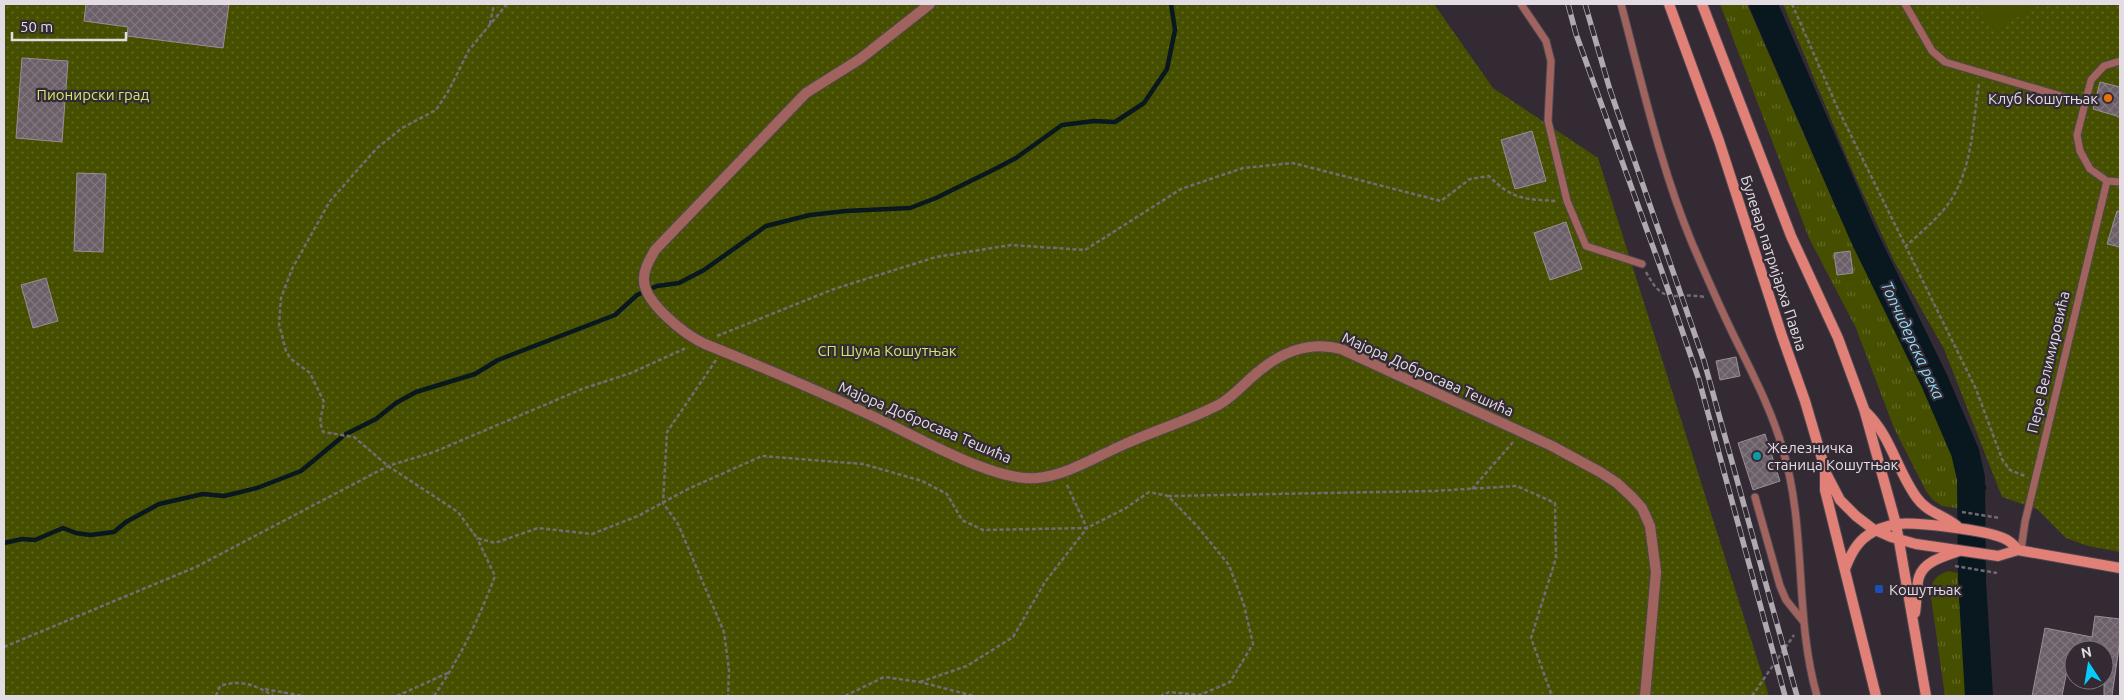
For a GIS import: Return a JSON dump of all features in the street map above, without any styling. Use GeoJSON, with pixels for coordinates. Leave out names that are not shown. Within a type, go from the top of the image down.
{"type":"FeatureCollection","features":[{"type":"Feature","properties":{"kind":"main road","name":"Булевар патријарха Павла"},"geometry":{"type":"LineString","coordinates":[[1669,4],[1719,141],[1805,401],[1825,469],[1826,490],[1836,535],[1876,696]]}},
{"type":"Feature","properties":{"kind":"main road","name":"Булевар патријарха Павла"},"geometry":{"type":"LineString","coordinates":[[1702,4],[1791,236],[1838,338],[1864,410],[1896,524],[1914,618],[1926,696]]}},
{"type":"Feature","properties":{"kind":"main road"},"geometry":{"type":"LineString","coordinates":[[1864,410],[1881,429],[1916,496],[1932,513],[1962,529]]}},
{"type":"Feature","properties":{"kind":"main road"},"geometry":{"type":"LineString","coordinates":[[1825,469],[1840,500],[1856,516],[1876,531],[1898,539],[1998,556],[2020,550],[2120,568]]}},
{"type":"Feature","properties":{"kind":"main road"},"geometry":{"type":"LineString","coordinates":[[1845,569],[1852,552],[1861,541],[1876,531],[1896,524],[1962,529],[2000,536],[2020,550]]}},
{"type":"Feature","properties":{"kind":"main road"},"geometry":{"type":"LineString","coordinates":[[1914,618],[1919,591],[1919,578],[1922,571],[1937,559],[1962,550]]}},
{"type":"Feature","properties":{"kind":"street","name":"Мајора Добросава Тешића"},"geometry":{"type":"LineString","coordinates":[[930,4],[860,59],[806,93],[655,250],[645,268],[644,281],[648,293],[659,311],[702,342],[867,413],[987,469],[1012,476],[1036,479],[1061,473],[1211,409],[1234,395],[1269,363],[1291,351],[1320,345],[1341,349],[1522,432],[1600,472],[1624,488],[1642,508],[1650,526],[1656,572],[1645,696]]}},
{"type":"Feature","properties":{"kind":"lane"},"geometry":{"type":"LineString","coordinates":[[1522,4],[1546,41],[1551,61],[1548,121],[1566,201],[1586,246],[1642,264]]}},
{"type":"Feature","properties":{"kind":"lane"},"geometry":{"type":"LineString","coordinates":[[1621,4],[1663,160],[1692,242],[1760,388],[1786,457],[1795,500],[1803,621],[1817,696]]}},
{"type":"Feature","properties":{"kind":"lane"},"geometry":{"type":"LineString","coordinates":[[1905,4],[1937,57],[1952,65],[1980,74],[2085,103]]}},
{"type":"Feature","properties":{"kind":"lane"},"geometry":{"type":"LineString","coordinates":[[2120,61],[2109,64],[2095,74],[2091,80],[2078,130],[2080,151],[2090,169],[2107,181],[2120,182]]}},
{"type":"Feature","properties":{"kind":"lane","name":"Пере Велимировића"},"geometry":{"type":"LineString","coordinates":[[2020,550],[2025,522],[2107,181]]}},
{"type":"Feature","properties":{"kind":"lane"},"geometry":{"type":"LineString","coordinates":[[1755,497],[1780,586],[1786,600],[1803,621]]}},
{"type":"Feature","properties":{"kind":"path"},"geometry":{"type":"LineString","coordinates":[[490,25],[494,4]]}},
{"type":"Feature","properties":{"kind":"path"},"geometry":{"type":"LineString","coordinates":[[434,696],[451,671],[479,619],[495,576],[477,538],[458,512],[388,466],[354,437],[323,432],[320,422],[324,402],[310,373],[291,359],[286,351],[280,324],[281,298],[292,269],[330,200],[377,148],[402,128],[436,110],[449,90],[469,50],[507,4]]}},
{"type":"Feature","properties":{"kind":"path"},"geometry":{"type":"LineString","coordinates":[[1792,4],[1838,109],[1976,389],[2002,459],[2010,470],[2036,480]]}},
{"type":"Feature","properties":{"kind":"path"},"geometry":{"type":"LineString","coordinates":[[1905,247],[1934,220],[1955,194],[1971,148],[1980,74]]}},
{"type":"Feature","properties":{"kind":"path"},"geometry":{"type":"LineString","coordinates":[[4,647],[196,567],[388,466],[434,452],[582,389],[631,373],[679,350],[834,289],[936,257],[1011,245],[1085,250],[1181,189],[1243,168],[1293,163],[1441,201],[1470,179],[1489,176],[1504,190],[1527,199],[1566,201]]}},
{"type":"Feature","properties":{"kind":"path"},"geometry":{"type":"LineString","coordinates":[[1642,264],[1653,285],[1666,296],[1700,296],[1718,299]]}},
{"type":"Feature","properties":{"kind":"path"},"geometry":{"type":"LineString","coordinates":[[723,351],[667,432],[662,503],[678,524],[724,632],[729,670],[728,696]]}},
{"type":"Feature","properties":{"kind":"path"},"geometry":{"type":"LineString","coordinates":[[1472,488],[1522,432]]}},
{"type":"Feature","properties":{"kind":"path"},"geometry":{"type":"LineString","coordinates":[[477,538],[495,543],[538,528],[592,534],[638,516],[688,489],[762,456],[807,458],[863,464],[922,481],[947,494],[962,520],[983,530],[1087,528]]}},
{"type":"Feature","properties":{"kind":"path"},"geometry":{"type":"LineString","coordinates":[[1061,473],[1087,528]]}},
{"type":"Feature","properties":{"kind":"path"},"geometry":{"type":"LineString","coordinates":[[920,682],[968,666],[1013,637],[1045,582],[1087,528],[1126,508],[1149,492],[1168,496],[1518,486],[1555,502],[1556,558],[1531,638],[1552,696]]}},
{"type":"Feature","properties":{"kind":"path"},"geometry":{"type":"LineString","coordinates":[[1161,696],[1169,692],[1200,695],[1230,682],[1253,644],[1244,605],[1230,565],[1197,526],[1168,496]]}},
{"type":"Feature","properties":{"kind":"path"},"geometry":{"type":"LineString","coordinates":[[1958,512],[2000,518]]}},
{"type":"Feature","properties":{"kind":"path"},"geometry":{"type":"LineString","coordinates":[[1954,566],[1997,573]]}},
{"type":"Feature","properties":{"kind":"path"},"geometry":{"type":"LineString","coordinates":[[1752,696],[1803,621]]}},
{"type":"Feature","properties":{"kind":"path"},"geometry":{"type":"LineString","coordinates":[[397,696],[451,671]]}},
{"type":"Feature","properties":{"kind":"path"},"geometry":{"type":"LineString","coordinates":[[845,696],[884,676],[920,682],[974,696]]}},
{"type":"Feature","properties":{"kind":"path"},"geometry":{"type":"LineString","coordinates":[[216,696],[220,686],[233,682],[303,696]]}},
{"type":"Feature","properties":{"kind":"path"},"geometry":{"type":"LineString","coordinates":[[262,688],[273,696]]}},
{"type":"Feature","properties":{"kind":"green space","name":"СП Шума Кошутњак"},"geometry":{"type":"Polygon","coordinates":[[[4,4],[1434,4],[1493,88],[1598,158],[1769,696],[4,696],[4,4]]]}},
{"type":"Feature","properties":{"kind":"green space"},"geometry":{"type":"Polygon","coordinates":[[[1720,4],[1747,4],[1840,217],[1936,404],[1956,450],[1960,466],[1962,509],[1942,506],[1933,500],[1926,491],[1894,428],[1856,328],[1809,238],[1720,4]]]}},
{"type":"Feature","properties":{"kind":"green space"},"geometry":{"type":"Polygon","coordinates":[[[1783,4],[2120,4],[2120,552],[2088,546],[2066,538],[2037,509],[2002,497],[1944,349],[1894,261],[1853,172],[1783,4]]]}},
{"type":"Feature","properties":{"kind":"green space"},"geometry":{"type":"Polygon","coordinates":[[[1976,4],[2036,4],[1996,32],[1976,4]]]}},
{"type":"Feature","properties":{"kind":"green space"},"geometry":{"type":"Polygon","coordinates":[[[1949,571],[1962,574],[1968,696],[1945,696],[1930,590],[1937,578],[1949,571]]]}},
{"type":"Feature","properties":{"kind":"building"},"geometry":{"type":"Polygon","coordinates":[[[86,4],[229,4],[223,48],[127,36],[128,27],[84,21],[86,4]]]}},
{"type":"Feature","properties":{"kind":"building"},"geometry":{"type":"Polygon","coordinates":[[[22,58],[68,61],[62,142],[16,138],[22,58]]]}},
{"type":"Feature","properties":{"kind":"building","name":"Клуб Кошутњак"},"geometry":{"type":"Polygon","coordinates":[[[2100,82],[2120,87],[2120,117],[2093,109],[2100,82]]]}},
{"type":"Feature","properties":{"kind":"building"},"geometry":{"type":"Polygon","coordinates":[[[1532,131],[1546,181],[1515,189],[1501,140],[1532,131]]]}},
{"type":"Feature","properties":{"kind":"building"},"geometry":{"type":"Polygon","coordinates":[[[77,173],[106,174],[103,252],[74,251],[77,173]]]}},
{"type":"Feature","properties":{"kind":"building"},"geometry":{"type":"Polygon","coordinates":[[[2117,211],[2120,211],[2120,247],[2107,244],[2117,211]]]}},
{"type":"Feature","properties":{"kind":"building"},"geometry":{"type":"Polygon","coordinates":[[[1566,222],[1582,269],[1550,280],[1534,233],[1566,222]]]}},
{"type":"Feature","properties":{"kind":"building"},"geometry":{"type":"Polygon","coordinates":[[[1850,251],[1853,273],[1837,275],[1834,253],[1850,251]]]}},
{"type":"Feature","properties":{"kind":"building"},"geometry":{"type":"Polygon","coordinates":[[[46,278],[58,321],[33,328],[21,285],[46,278]]]}},
{"type":"Feature","properties":{"kind":"building"},"geometry":{"type":"Polygon","coordinates":[[[1736,357],[1740,376],[1720,380],[1716,361],[1736,357]]]}},
{"type":"Feature","properties":{"kind":"building","name":"Железничка станица Кошутњак"},"geometry":{"type":"Polygon","coordinates":[[[1765,434],[1780,481],[1753,490],[1738,443],[1765,434]]]}},
{"type":"Feature","properties":{"kind":"building"},"geometry":{"type":"Polygon","coordinates":[[[2095,616],[2120,619],[2120,640],[2114,682],[2114,640],[2064,640],[2064,686],[2062,696],[2032,696],[2045,628],[2092,637],[2095,616]]]}},
{"type":"Feature","properties":{"kind":"building"},"geometry":{"type":"Polygon","coordinates":[[[2104,690],[2113,690],[2112,696],[2104,696],[2104,690]]]}},
{"type":"Feature","properties":{"kind":"waterway"},"geometry":{"type":"LineString","coordinates":[[346,434],[376,419],[396,403],[416,392],[475,374],[498,360],[615,315],[637,295],[657,286],[679,283],[704,270],[766,226],[810,215],[910,208],[936,198],[1016,158],[1062,125],[1094,121],[1115,122],[1144,103],[1167,69],[1175,30],[1171,4]]}},
{"type":"Feature","properties":{"kind":"waterway","name":"Топчидерска река"},"geometry":{"type":"LineString","coordinates":[[1763,4],[1864,237],[1934,380],[1965,452],[1971,478],[1972,581],[1979,696]]}},
{"type":"Feature","properties":{"kind":"waterway"},"geometry":{"type":"LineString","coordinates":[[4,543],[22,539],[35,540],[63,528],[76,533],[90,535],[114,532],[126,522],[159,504],[203,494],[224,496],[257,488],[301,471],[342,437]]}},
{"type":"Feature","properties":{"kind":"waterway"},"geometry":{"type":"LineString","coordinates":[[1967,461],[1984,488]]}},
{"type":"Feature","properties":{"kind":"railway"},"geometry":{"type":"LineString","coordinates":[[1568,4],[1576,34],[1699,380],[1785,696]]}},
{"type":"Feature","properties":{"kind":"railway"},"geometry":{"type":"LineString","coordinates":[[1585,4],[1610,90],[1704,361],[1797,696]]}},
{"type":"Feature","properties":{"kind":"place","name":"Клуб Кошутњак"},"geometry":{"type":"Point","coordinates":[2108,98]}},
{"type":"Feature","properties":{"kind":"place","name":"Железничка станица Кошутњак"},"geometry":{"type":"Point","coordinates":[1757,456]}},
{"type":"Feature","properties":{"kind":"place","name":"Кошутњак"},"geometry":{"type":"Point","coordinates":[1879,589]}},
{"type":"Feature","properties":{"kind":"park label","name":"Пионирски град"},"geometry":{"type":"Point","coordinates":[93,94]}}]}
